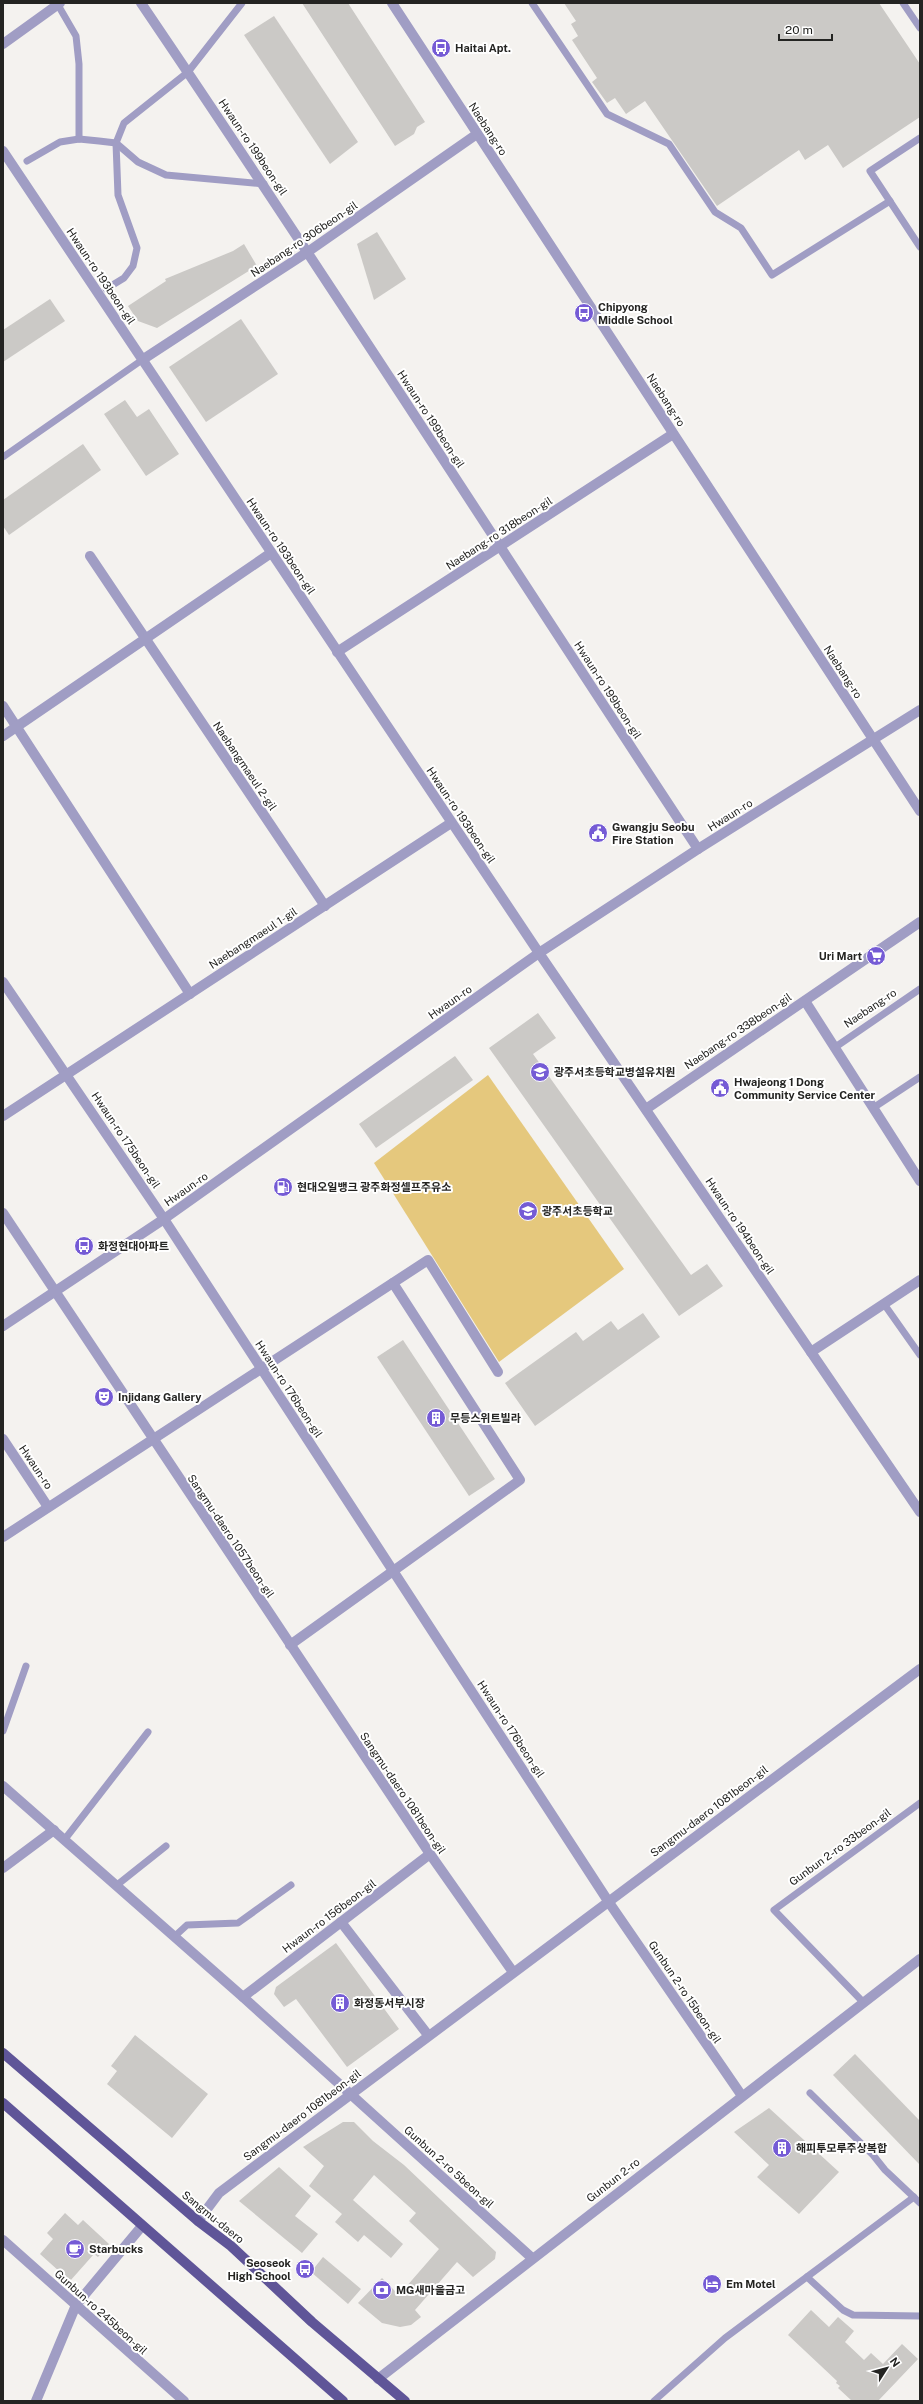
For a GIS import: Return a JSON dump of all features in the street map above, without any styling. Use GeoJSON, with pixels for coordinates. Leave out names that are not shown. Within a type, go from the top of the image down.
{"type":"FeatureCollection","features":[{"type":"Feature","properties":{"kind":"main road","name":"Sangmu-daero"},"geometry":{"type":"LineString","coordinates":[[3,2053],[198,2221],[231,2246],[378,2379],[405,2401]]}},
{"type":"Feature","properties":{"kind":"main road"},"geometry":{"type":"LineString","coordinates":[[3,2104],[343,2401]]}},
{"type":"Feature","properties":{"kind":"street","name":"Hwaun-ro 199beon-gil"},"geometry":{"type":"LineString","coordinates":[[142,3],[264,184],[499,548],[698,849]]}},
{"type":"Feature","properties":{"kind":"street","name":"Naebang-ro"},"geometry":{"type":"LineString","coordinates":[[392,3],[920,811]]}},
{"type":"Feature","properties":{"kind":"street"},"geometry":{"type":"LineString","coordinates":[[3,44],[59,4]]}},
{"type":"Feature","properties":{"kind":"street","name":"Naebang-ro 306beon-gil"},"geometry":{"type":"LineString","coordinates":[[142,360],[308,251],[477,134]]}},
{"type":"Feature","properties":{"kind":"street","name":"Hwaun-ro 193beon-gil"},"geometry":{"type":"LineString","coordinates":[[3,151],[539,954]]}},
{"type":"Feature","properties":{"kind":"street","name":"Naebang-ro 318beon-gil"},"geometry":{"type":"LineString","coordinates":[[337,652],[674,434]]}},
{"type":"Feature","properties":{"kind":"street"},"geometry":{"type":"LineString","coordinates":[[3,736],[271,553]]}},
{"type":"Feature","properties":{"kind":"street","name":"Naebangmaeul 2-gil"},"geometry":{"type":"LineString","coordinates":[[90,556],[325,906]]}},
{"type":"Feature","properties":{"kind":"street"},"geometry":{"type":"LineString","coordinates":[[3,706],[190,994]]}},
{"type":"Feature","properties":{"kind":"street","name":"Hwaun-ro"},"geometry":{"type":"LineString","coordinates":[[3,1326],[57,1292],[164,1219],[539,954],[698,849],[873,741],[920,710]]}},
{"type":"Feature","properties":{"kind":"street","name":"Naebangmaeul 1-gil"},"geometry":{"type":"LineString","coordinates":[[67,1074],[451,823]]}},
{"type":"Feature","properties":{"kind":"street","name":"Naebang-ro 338beon-gil"},"geometry":{"type":"LineString","coordinates":[[646,1109],[920,922]]}},
{"type":"Feature","properties":{"kind":"street","name":"Hwaun-ro 194beon-gil"},"geometry":{"type":"LineString","coordinates":[[539,954],[920,1512]]}},
{"type":"Feature","properties":{"kind":"street","name":"Hwaun-ro 175beon-gil"},"geometry":{"type":"LineString","coordinates":[[3,982],[67,1074],[164,1219]]}},
{"type":"Feature","properties":{"kind":"street","name":"Naebang-ro 338beon-gil"},"geometry":{"type":"LineString","coordinates":[[804,1001],[920,1181]]}},
{"type":"Feature","properties":{"kind":"street"},"geometry":{"type":"LineString","coordinates":[[3,1116],[67,1074]]}},
{"type":"Feature","properties":{"kind":"street"},"geometry":{"type":"LineString","coordinates":[[3,1214],[57,1292]]}},
{"type":"Feature","properties":{"kind":"street","name":"Hwaun-ro 176beon-gil"},"geometry":{"type":"LineString","coordinates":[[164,1219],[608,1900]]}},
{"type":"Feature","properties":{"kind":"street"},"geometry":{"type":"LineString","coordinates":[[3,1536],[428,1260],[498,1372]]}},
{"type":"Feature","properties":{"kind":"street"},"geometry":{"type":"LineString","coordinates":[[811,1352],[920,1280]]}},
{"type":"Feature","properties":{"kind":"street"},"geometry":{"type":"LineString","coordinates":[[290,1645],[394,1572],[520,1480],[393,1283]]}},
{"type":"Feature","properties":{"kind":"street","name":"Sangmu-daero 1057beon-gil"},"geometry":{"type":"LineString","coordinates":[[57,1292],[152,1439],[290,1645]]}},
{"type":"Feature","properties":{"kind":"street","name":"Hwaun-ro"},"geometry":{"type":"LineString","coordinates":[[3,1439],[48,1507]]}},
{"type":"Feature","properties":{"kind":"street","name":"Sangmu-daero 1081beon-gil"},"geometry":{"type":"LineString","coordinates":[[290,1645],[430,1854],[513,1972]]}},
{"type":"Feature","properties":{"kind":"street","name":"Sangmu-daero 1081beon-gil"},"geometry":{"type":"LineString","coordinates":[[198,2221],[219,2193],[608,1900],[920,1669]]}},
{"type":"Feature","properties":{"kind":"street"},"geometry":{"type":"LineString","coordinates":[[3,1786],[117,1885],[350,2094]]}},
{"type":"Feature","properties":{"kind":"street"},"geometry":{"type":"LineString","coordinates":[[3,1868],[54,1830]]}},
{"type":"Feature","properties":{"kind":"street","name":"Hwaun-ro 156beon-gil"},"geometry":{"type":"LineString","coordinates":[[243,1997],[430,1854]]}},
{"type":"Feature","properties":{"kind":"street","name":"Gunbun 2-ro 15beon-gil"},"geometry":{"type":"LineString","coordinates":[[608,1900],[742,2096]]}},
{"type":"Feature","properties":{"kind":"street"},"geometry":{"type":"LineString","coordinates":[[341,1922],[428,2035]]}},
{"type":"Feature","properties":{"kind":"street","name":"Gunbun 2-ro"},"geometry":{"type":"LineString","coordinates":[[378,2379],[532,2258],[920,1959]]}},
{"type":"Feature","properties":{"kind":"street","name":"Gunbun 2-ro 5beon-gil"},"geometry":{"type":"LineString","coordinates":[[350,2094],[532,2258]]}},
{"type":"Feature","properties":{"kind":"street"},"geometry":{"type":"LineString","coordinates":[[36,2401],[76,2305],[142,2226]]}},
{"type":"Feature","properties":{"kind":"street","name":"Gunbun-ro 245beon-gil"},"geometry":{"type":"LineString","coordinates":[[3,2240],[184,2401]]}},
{"type":"Feature","properties":{"kind":"lane"},"geometry":{"type":"LineString","coordinates":[[188,72],[242,3]]}},
{"type":"Feature","properties":{"kind":"lane"},"geometry":{"type":"LineString","coordinates":[[532,3],[607,114],[669,144],[715,212],[740,228],[772,275],[890,200]]}},
{"type":"Feature","properties":{"kind":"lane"},"geometry":{"type":"LineString","coordinates":[[903,3],[920,28]]}},
{"type":"Feature","properties":{"kind":"lane"},"geometry":{"type":"LineString","coordinates":[[59,4],[76,36],[79,64],[79,139]]}},
{"type":"Feature","properties":{"kind":"lane","name":"Hwaun-ro 193beon-gil"},"geometry":{"type":"LineString","coordinates":[[106,289],[124,278],[133,266],[137,248],[118,195],[116,143],[124,123],[188,72]]}},
{"type":"Feature","properties":{"kind":"lane"},"geometry":{"type":"LineString","coordinates":[[920,138],[870,171],[920,247]]}},
{"type":"Feature","properties":{"kind":"lane"},"geometry":{"type":"LineString","coordinates":[[27,161],[60,142],[79,139],[116,143],[138,162],[166,175],[264,184]]}},
{"type":"Feature","properties":{"kind":"lane"},"geometry":{"type":"LineString","coordinates":[[3,457],[142,360]]}},
{"type":"Feature","properties":{"kind":"lane","name":"Naebang-ro"},"geometry":{"type":"LineString","coordinates":[[834,1048],[920,988]]}},
{"type":"Feature","properties":{"kind":"lane"},"geometry":{"type":"LineString","coordinates":[[873,1108],[920,1077]]}},
{"type":"Feature","properties":{"kind":"lane"},"geometry":{"type":"LineString","coordinates":[[884,1304],[920,1355]]}},
{"type":"Feature","properties":{"kind":"lane"},"geometry":{"type":"LineString","coordinates":[[3,1731],[26,1666]]}},
{"type":"Feature","properties":{"kind":"lane"},"geometry":{"type":"LineString","coordinates":[[64,1839],[148,1732]]}},
{"type":"Feature","properties":{"kind":"lane","name":"Gunbun 2-ro 33beon-gil"},"geometry":{"type":"LineString","coordinates":[[863,2002],[774,1910],[920,1802]]}},
{"type":"Feature","properties":{"kind":"lane"},"geometry":{"type":"LineString","coordinates":[[117,1885],[166,1846]]}},
{"type":"Feature","properties":{"kind":"lane"},"geometry":{"type":"LineString","coordinates":[[174,1936],[187,1925],[229,1924],[244,1920],[291,1885]]}},
{"type":"Feature","properties":{"kind":"lane"},"geometry":{"type":"LineString","coordinates":[[810,2093],[873,2155],[885,2170],[920,2202]]}},
{"type":"Feature","properties":{"kind":"lane"},"geometry":{"type":"LineString","coordinates":[[654,2401],[724,2338],[914,2197]]}},
{"type":"Feature","properties":{"kind":"lane"},"geometry":{"type":"LineString","coordinates":[[807,2277],[843,2310],[853,2315],[920,2316]]}},
{"type":"Feature","properties":{"kind":"shaded area"},"geometry":{"type":"Polygon","coordinates":[[[488,1075],[624,1269],[499,1362],[374,1163],[488,1075]]]}},
{"type":"Feature","properties":{"kind":"building"},"geometry":{"type":"Polygon","coordinates":[[[302,3],[348,3],[425,122],[417,127],[414,134],[395,146],[302,3]]]}},
{"type":"Feature","properties":{"kind":"building"},"geometry":{"type":"Polygon","coordinates":[[[564,3],[879,3],[920,64],[920,117],[843,168],[828,145],[805,160],[799,150],[717,206],[645,101],[626,114],[615,98],[607,103],[592,82],[597,78],[572,40],[578,36],[571,24],[576,21],[564,3]]]}},
{"type":"Feature","properties":{"kind":"building"},"geometry":{"type":"Polygon","coordinates":[[[274,16],[358,142],[330,164],[244,35],[274,16]]]}},
{"type":"Feature","properties":{"kind":"building"},"geometry":{"type":"Polygon","coordinates":[[[377,232],[406,279],[374,300],[357,244],[377,232]]]}},
{"type":"Feature","properties":{"kind":"building"},"geometry":{"type":"Polygon","coordinates":[[[244,244],[257,266],[157,328],[138,321],[128,306],[166,281],[165,279],[233,251],[244,244]]]}},
{"type":"Feature","properties":{"kind":"building"},"geometry":{"type":"Polygon","coordinates":[[[50,299],[65,321],[3,362],[3,330],[50,299]]]}},
{"type":"Feature","properties":{"kind":"building"},"geometry":{"type":"Polygon","coordinates":[[[241,319],[278,374],[206,422],[169,367],[241,319]]]}},
{"type":"Feature","properties":{"kind":"building"},"geometry":{"type":"Polygon","coordinates":[[[125,400],[137,417],[149,409],[179,454],[146,476],[104,414],[125,400]]]}},
{"type":"Feature","properties":{"kind":"building"},"geometry":{"type":"Polygon","coordinates":[[[83,444],[101,470],[9,535],[3,526],[3,500],[83,444]]]}},
{"type":"Feature","properties":{"kind":"building"},"geometry":{"type":"Polygon","coordinates":[[[538,1013],[556,1038],[533,1054],[691,1275],[707,1264],[723,1286],[679,1316],[489,1048],[538,1013]]]}},
{"type":"Feature","properties":{"kind":"building"},"geometry":{"type":"Polygon","coordinates":[[[455,1056],[473,1080],[376,1148],[359,1124],[455,1056]]]}},
{"type":"Feature","properties":{"kind":"building"},"geometry":{"type":"Polygon","coordinates":[[[643,1313],[660,1337],[535,1426],[505,1383],[576,1332],[583,1341],[611,1321],[618,1330],[643,1313]]]}},
{"type":"Feature","properties":{"kind":"building","name":"무등스위트빌라"},"geometry":{"type":"Polygon","coordinates":[[[403,1340],[495,1479],[469,1496],[377,1357],[403,1340]]]}},
{"type":"Feature","properties":{"kind":"building","name":"화정동서부시장"},"geometry":{"type":"Polygon","coordinates":[[[336,1943],[399,2029],[347,2067],[296,1999],[284,2007],[274,1994],[276,1987],[336,1943]]]}},
{"type":"Feature","properties":{"kind":"building"},"geometry":{"type":"Polygon","coordinates":[[[135,2035],[208,2094],[172,2138],[107,2084],[117,2071],[111,2066],[135,2035]]]}},
{"type":"Feature","properties":{"kind":"building"},"geometry":{"type":"Polygon","coordinates":[[[855,2054],[920,2121],[920,2165],[833,2075],[855,2054]]]}},
{"type":"Feature","properties":{"kind":"building","name":"해피투모루주상복합"},"geometry":{"type":"Polygon","coordinates":[[[769,2108],[839,2172],[799,2214],[757,2177],[769,2165],[734,2132],[769,2108]]]}},
{"type":"Feature","properties":{"kind":"building"},"geometry":{"type":"Polygon","coordinates":[[[343,2122],[354,2122],[373,2141],[404,2165],[496,2252],[495,2259],[473,2277],[457,2262],[415,2310],[421,2317],[411,2325],[400,2327],[382,2323],[358,2303],[382,2278],[399,2295],[439,2249],[409,2221],[416,2213],[374,2175],[353,2200],[403,2244],[391,2258],[364,2235],[358,2242],[335,2222],[342,2214],[309,2186],[324,2166],[303,2147],[343,2122]]]}},
{"type":"Feature","properties":{"kind":"building"},"geometry":{"type":"Polygon","coordinates":[[[279,2167],[311,2196],[295,2216],[318,2234],[302,2253],[239,2201],[279,2167]]]}},
{"type":"Feature","properties":{"kind":"building","name":"Starbucks"},"geometry":{"type":"Polygon","coordinates":[[[65,2213],[78,2225],[83,2220],[109,2244],[98,2257],[94,2254],[70,2281],[40,2254],[53,2239],[47,2233],[65,2213]]]}},
{"type":"Feature","properties":{"kind":"building"},"geometry":{"type":"Polygon","coordinates":[[[323,2257],[361,2289],[348,2304],[311,2272],[323,2257]]]}},
{"type":"Feature","properties":{"kind":"building"},"geometry":{"type":"Polygon","coordinates":[[[811,2310],[829,2327],[838,2317],[854,2331],[845,2342],[864,2360],[871,2353],[883,2364],[902,2344],[918,2359],[878,2401],[852,2401],[838,2388],[840,2386],[836,2383],[837,2381],[788,2335],[811,2310]]]}},
{"type":"Feature","properties":{"kind":"place","name":"Haitai Apt."},"geometry":{"type":"Point","coordinates":[441,48]}},
{"type":"Feature","properties":{"kind":"place","name":"Chipyong Middle School"},"geometry":{"type":"Point","coordinates":[584,313]}},
{"type":"Feature","properties":{"kind":"place","name":"Gwangju Seobu Fire Station"},"geometry":{"type":"Point","coordinates":[598,833]}},
{"type":"Feature","properties":{"kind":"place","name":"Uri Mart"},"geometry":{"type":"Point","coordinates":[876,956]}},
{"type":"Feature","properties":{"kind":"place","name":"광주서초등학교병설유치원"},"geometry":{"type":"Point","coordinates":[540,1072]}},
{"type":"Feature","properties":{"kind":"place","name":"Hwajeong 1 Dong Community Service Center"},"geometry":{"type":"Point","coordinates":[720,1088]}},
{"type":"Feature","properties":{"kind":"place","name":"현대오일뱅크 광주화정셀프주유소"},"geometry":{"type":"Point","coordinates":[283,1187]}},
{"type":"Feature","properties":{"kind":"place","name":"광주서초등학교"},"geometry":{"type":"Point","coordinates":[528,1211]}},
{"type":"Feature","properties":{"kind":"place","name":"화정현대아파트"},"geometry":{"type":"Point","coordinates":[84,1246]}},
{"type":"Feature","properties":{"kind":"place","name":"Injidang Gallery"},"geometry":{"type":"Point","coordinates":[104,1397]}},
{"type":"Feature","properties":{"kind":"place","name":"무등스위트빌라"},"geometry":{"type":"Point","coordinates":[436,1418]}},
{"type":"Feature","properties":{"kind":"place","name":"화정동서부시장"},"geometry":{"type":"Point","coordinates":[340,2003]}},
{"type":"Feature","properties":{"kind":"place","name":"해피투모루주상복합"},"geometry":{"type":"Point","coordinates":[782,2148]}},
{"type":"Feature","properties":{"kind":"place","name":"Starbucks"},"geometry":{"type":"Point","coordinates":[75,2249]}},
{"type":"Feature","properties":{"kind":"place","name":"Seoseok High School"},"geometry":{"type":"Point","coordinates":[305,2269]}},
{"type":"Feature","properties":{"kind":"place","name":"Em Motel"},"geometry":{"type":"Point","coordinates":[712,2284]}},
{"type":"Feature","properties":{"kind":"place","name":"MG새마을금고"},"geometry":{"type":"Point","coordinates":[382,2290]}}]}
